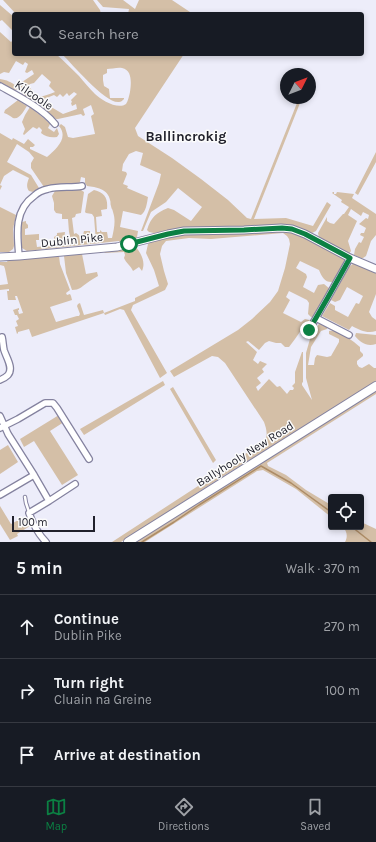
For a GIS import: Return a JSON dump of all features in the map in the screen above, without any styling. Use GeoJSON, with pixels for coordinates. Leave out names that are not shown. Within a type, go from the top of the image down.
{"type":"FeatureCollection","features":[{"type":"Feature","properties":{"kind":"main road","name":"Ballyhooly New Road"},"geometry":{"type":"LineString","coordinates":[[128,542],[376,386]]}},
{"type":"Feature","properties":{"kind":"street","name":"Kilcoole"},"geometry":{"type":"LineString","coordinates":[[0,86],[30,104],[50,118],[55,124]]}},
{"type":"Feature","properties":{"kind":"street"},"geometry":{"type":"LineString","coordinates":[[19,256],[17,229],[20,214],[26,203],[42,190],[49,188],[82,186]]}},
{"type":"Feature","properties":{"kind":"street","name":"Dublin Pike"},"geometry":{"type":"LineString","coordinates":[[0,257],[117,247],[184,231],[282,228],[292,229],[305,234],[350,258],[376,269]]}},
{"type":"Feature","properties":{"kind":"street"},"geometry":{"type":"LineString","coordinates":[[309,330],[350,258]]}},
{"type":"Feature","properties":{"kind":"street"},"geometry":{"type":"LineString","coordinates":[[316,318],[349,335]]}},
{"type":"Feature","properties":{"kind":"street"},"geometry":{"type":"LineString","coordinates":[[0,380],[10,374],[10,367],[2,353],[2,337]]}},
{"type":"Feature","properties":{"kind":"street"},"geometry":{"type":"LineString","coordinates":[[2,427],[45,403],[53,403],[89,460]]}},
{"type":"Feature","properties":{"kind":"street"},"geometry":{"type":"LineString","coordinates":[[0,416],[2,427],[34,475],[49,501]]}},
{"type":"Feature","properties":{"kind":"street"},"geometry":{"type":"LineString","coordinates":[[0,496],[34,475]]}},
{"type":"Feature","properties":{"kind":"street"},"geometry":{"type":"LineString","coordinates":[[42,541],[29,513],[75,484]]}},
{"type":"Feature","properties":{"kind":"lane"},"geometry":{"type":"LineString","coordinates":[[25,497],[29,513]]}},
{"type":"Feature","properties":{"kind":"shaded area"},"geometry":{"type":"Polygon","coordinates":[[[3,0],[93,0],[100,12],[14,12],[3,0]]]}},
{"type":"Feature","properties":{"kind":"shaded area"},"geometry":{"type":"Polygon","coordinates":[[[97,0],[123,0],[135,9],[139,0],[172,0],[190,12],[128,12],[129,9],[103,7],[97,0]]]}},
{"type":"Feature","properties":{"kind":"shaded area"},"geometry":{"type":"Polygon","coordinates":[[[0,5],[12,15],[12,30],[2,20],[0,21],[0,5]]]}},
{"type":"Feature","properties":{"kind":"shaded area"},"geometry":{"type":"Polygon","coordinates":[[[0,32],[11,42],[12,41],[12,56],[58,56],[98,96],[110,104],[123,106],[128,100],[131,86],[130,75],[126,69],[107,69],[107,73],[103,75],[104,86],[109,89],[110,98],[124,98],[120,102],[113,101],[98,90],[64,56],[183,56],[135,128],[138,136],[201,179],[228,200],[247,218],[251,219],[297,104],[300,104],[254,219],[286,218],[313,226],[327,202],[331,205],[316,231],[312,233],[286,225],[229,228],[188,228],[154,233],[149,232],[147,230],[152,219],[157,214],[168,208],[174,210],[191,221],[202,207],[178,188],[166,202],[151,212],[143,231],[141,231],[161,174],[140,165],[143,153],[136,151],[129,154],[123,164],[122,171],[126,172],[127,174],[123,184],[128,186],[127,188],[148,197],[147,205],[141,215],[123,211],[120,227],[138,231],[137,237],[134,240],[120,243],[119,241],[27,251],[22,248],[21,228],[22,222],[26,221],[28,228],[25,229],[25,235],[39,234],[39,240],[36,240],[37,247],[54,245],[54,237],[57,233],[65,232],[64,240],[71,240],[68,219],[62,219],[62,214],[56,213],[54,210],[52,196],[55,191],[68,189],[81,190],[84,192],[81,213],[76,214],[75,217],[72,218],[74,234],[76,233],[80,236],[83,235],[84,231],[90,231],[91,242],[96,242],[94,217],[92,214],[85,212],[88,194],[94,190],[105,196],[107,209],[101,210],[102,216],[96,217],[97,232],[100,232],[100,230],[102,232],[107,232],[108,238],[112,238],[114,228],[113,211],[107,193],[98,188],[87,186],[85,183],[85,178],[81,177],[79,184],[44,187],[31,168],[31,163],[34,158],[29,152],[17,144],[7,162],[31,175],[39,188],[33,192],[29,191],[27,185],[29,178],[13,170],[4,176],[0,185],[0,133],[12,140],[13,138],[24,144],[28,139],[35,145],[30,147],[30,149],[47,157],[57,147],[62,139],[62,130],[59,126],[61,124],[65,127],[68,137],[73,138],[95,134],[91,116],[94,114],[91,105],[83,109],[85,115],[83,116],[81,114],[58,119],[40,107],[41,105],[46,104],[63,114],[77,109],[76,104],[72,106],[71,100],[77,94],[74,92],[69,96],[67,93],[63,97],[60,94],[57,97],[54,95],[34,103],[20,94],[25,93],[39,97],[55,92],[49,86],[51,82],[42,74],[34,83],[28,86],[33,92],[23,88],[14,90],[0,82],[0,79],[11,82],[16,86],[34,74],[32,70],[27,73],[25,72],[28,64],[25,62],[23,65],[16,61],[9,73],[4,72],[0,74],[0,32]]]}},
{"type":"Feature","properties":{"kind":"shaded area"},"geometry":{"type":"Polygon","coordinates":[[[18,100],[27,106],[18,118],[13,118],[4,113],[5,110],[18,100]]]}},
{"type":"Feature","properties":{"kind":"shaded area"},"geometry":{"type":"Polygon","coordinates":[[[30,107],[50,124],[48,128],[54,132],[57,128],[59,134],[57,137],[51,137],[41,133],[42,130],[39,127],[37,129],[33,127],[24,135],[23,134],[25,129],[22,122],[30,107]]]}},
{"type":"Feature","properties":{"kind":"shaded area"},"geometry":{"type":"Polygon","coordinates":[[[376,152],[376,162],[358,195],[355,193],[376,152]]]}},
{"type":"Feature","properties":{"kind":"shaded area"},"geometry":{"type":"Polygon","coordinates":[[[333,192],[334,194],[337,192],[354,194],[352,198],[376,214],[376,235],[371,241],[366,256],[363,258],[354,255],[355,249],[364,237],[360,235],[361,233],[364,233],[366,228],[359,224],[366,218],[368,219],[369,215],[363,212],[361,216],[351,209],[348,215],[357,221],[348,241],[351,251],[349,254],[319,238],[318,233],[327,217],[327,221],[334,224],[349,207],[341,202],[342,200],[332,193],[333,192]]]}},
{"type":"Feature","properties":{"kind":"shaded area"},"geometry":{"type":"Polygon","coordinates":[[[0,207],[16,215],[13,229],[14,246],[9,252],[0,252],[0,207]]]}},
{"type":"Feature","properties":{"kind":"shaded area"},"geometry":{"type":"Polygon","coordinates":[[[270,231],[289,232],[302,236],[345,259],[333,282],[328,282],[319,270],[300,261],[296,268],[306,274],[307,277],[303,287],[314,293],[318,285],[324,284],[330,289],[314,317],[311,317],[308,314],[309,303],[307,300],[289,291],[286,297],[290,300],[283,313],[301,322],[305,319],[309,320],[311,323],[308,327],[304,326],[289,347],[285,347],[281,343],[269,341],[259,350],[248,341],[246,342],[257,352],[253,360],[258,364],[260,361],[267,364],[262,369],[264,372],[257,378],[261,383],[256,387],[258,391],[269,379],[277,387],[280,386],[287,394],[290,390],[293,390],[294,388],[292,386],[295,383],[295,372],[303,352],[302,385],[312,400],[306,378],[306,353],[310,339],[320,322],[327,326],[327,329],[321,331],[311,347],[308,365],[314,365],[317,355],[327,357],[331,356],[339,342],[339,339],[329,334],[329,331],[337,332],[360,347],[360,351],[363,356],[357,361],[357,364],[362,368],[369,364],[376,368],[376,382],[225,475],[121,542],[112,542],[215,475],[222,467],[264,443],[266,431],[264,422],[225,363],[218,357],[212,356],[174,377],[170,371],[238,330],[270,302],[278,291],[285,268],[290,244],[289,239],[283,233],[211,239],[189,238],[166,241],[162,246],[160,254],[168,284],[165,290],[133,305],[131,310],[167,373],[160,378],[124,310],[120,309],[105,315],[104,313],[135,301],[135,298],[159,286],[154,270],[146,253],[150,242],[183,234],[270,231]]]}},
{"type":"Feature","properties":{"kind":"shaded area"},"geometry":{"type":"Polygon","coordinates":[[[135,246],[142,258],[142,271],[139,267],[133,271],[124,258],[124,252],[104,253],[106,251],[135,246]]]}},
{"type":"Feature","properties":{"kind":"shaded area"},"geometry":{"type":"Polygon","coordinates":[[[82,254],[86,274],[97,272],[98,276],[80,288],[72,290],[66,273],[64,256],[82,254]]]}},
{"type":"Feature","properties":{"kind":"shaded area"},"geometry":{"type":"Polygon","coordinates":[[[59,256],[60,264],[70,290],[66,293],[67,295],[70,294],[72,300],[50,307],[56,322],[79,316],[80,314],[77,306],[80,303],[84,315],[103,310],[104,313],[32,337],[29,329],[18,332],[17,334],[15,327],[18,326],[16,321],[19,319],[13,310],[19,308],[19,314],[23,313],[17,296],[15,296],[16,300],[8,300],[7,291],[9,291],[9,289],[0,290],[0,285],[8,284],[4,266],[0,265],[0,262],[59,256]]]}},
{"type":"Feature","properties":{"kind":"shaded area"},"geometry":{"type":"Polygon","coordinates":[[[354,263],[376,272],[376,294],[369,312],[376,320],[376,331],[373,332],[367,332],[352,326],[349,330],[322,316],[330,303],[335,306],[335,310],[348,317],[356,303],[359,304],[363,296],[347,287],[340,300],[335,302],[331,300],[349,267],[354,263]]]}},
{"type":"Feature","properties":{"kind":"shaded area"},"geometry":{"type":"Polygon","coordinates":[[[356,333],[376,335],[376,344],[367,345],[355,336],[356,333]]]}},
{"type":"Feature","properties":{"kind":"shaded area"},"geometry":{"type":"Polygon","coordinates":[[[163,381],[165,385],[84,435],[80,429],[163,381]]]}},
{"type":"Feature","properties":{"kind":"shaded area"},"geometry":{"type":"Polygon","coordinates":[[[173,387],[216,460],[213,463],[170,389],[173,387]]]}},
{"type":"Feature","properties":{"kind":"shaded area"},"geometry":{"type":"Polygon","coordinates":[[[376,389],[376,394],[267,463],[268,466],[286,475],[306,490],[328,503],[328,515],[296,489],[263,470],[257,471],[145,542],[133,542],[376,389]]]}},
{"type":"Feature","properties":{"kind":"shaded area"},"geometry":{"type":"Polygon","coordinates":[[[59,415],[64,422],[50,431],[78,475],[62,485],[34,441],[24,447],[20,439],[59,415]]]}},
{"type":"Feature","properties":{"kind":"shaded area"},"geometry":{"type":"Polygon","coordinates":[[[8,445],[18,462],[0,474],[0,450],[8,445]]]}},
{"type":"Feature","properties":{"kind":"shaded area"},"geometry":{"type":"Polygon","coordinates":[[[0,506],[11,524],[24,517],[30,526],[17,534],[18,536],[10,540],[0,524],[0,506]]]}},
{"type":"Feature","properties":{"kind":"shaded area"},"geometry":{"type":"Polygon","coordinates":[[[364,523],[376,529],[376,542],[345,542],[347,534],[345,531],[364,530],[364,523]]]}},
{"type":"Feature","properties":{"kind":"waterway"},"geometry":{"type":"LineString","coordinates":[[142,542],[261,466],[291,483],[328,510]]}},
{"type":"Feature","properties":{"kind":"waterway"},"geometry":{"type":"LineString","coordinates":[[356,530],[371,542]]}},
{"type":"Feature","properties":{"kind":"district","name":"Ballincrokig"},"geometry":{"type":"Point","coordinates":[186,136]}},
{"type":"Feature","properties":{"kind":"route"},"geometry":{"type":"LineString","coordinates":[[129,244],[168,234],[194,230],[282,228],[292,229],[305,234],[350,258],[309,330]]}}]}
